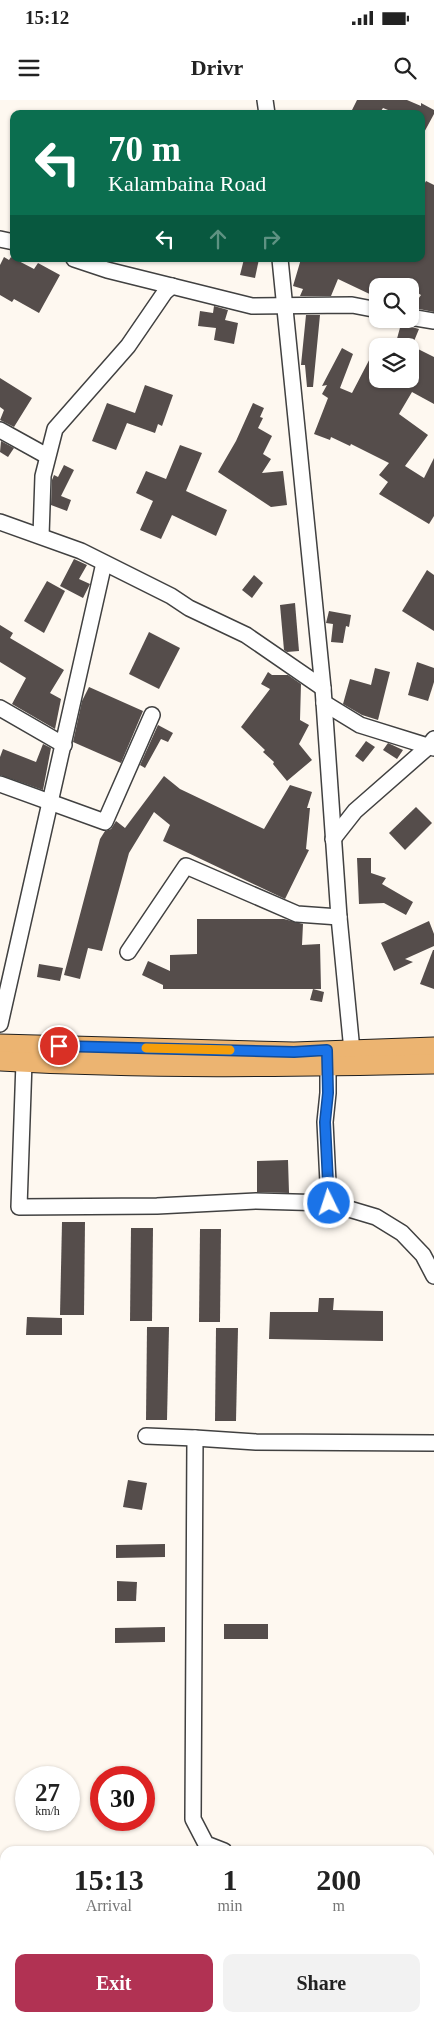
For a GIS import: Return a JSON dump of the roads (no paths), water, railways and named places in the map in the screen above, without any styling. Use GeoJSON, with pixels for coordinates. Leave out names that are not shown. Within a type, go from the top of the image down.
{"type":"FeatureCollection","features":[{"type":"Feature","properties":{"kind":"main road"},"geometry":{"type":"LineString","coordinates":[[0,1044],[294,1052],[328,1058]]}},
{"type":"Feature","properties":{"kind":"main road"},"geometry":{"type":"LineString","coordinates":[[0,1061],[328,1058],[353,1057],[434,1047]]}},
{"type":"Feature","properties":{"kind":"main road"},"geometry":{"type":"LineString","coordinates":[[353,1057],[434,1064]]}},
{"type":"Feature","properties":{"kind":"street"},"geometry":{"type":"LineString","coordinates":[[83,262],[107,270],[252,306],[352,306],[369,309]]}},
{"type":"Feature","properties":{"kind":"street"},"geometry":{"type":"LineString","coordinates":[[280,262],[323,688],[339,917],[353,1057]]}},
{"type":"Feature","properties":{"kind":"street"},"geometry":{"type":"LineString","coordinates":[[41,536],[43,476],[55,429],[128,346],[165,292],[172,286]]}},
{"type":"Feature","properties":{"kind":"street"},"geometry":{"type":"LineString","coordinates":[[419,318],[434,321]]}},
{"type":"Feature","properties":{"kind":"street"},"geometry":{"type":"LineString","coordinates":[[0,430],[47,456]]}},
{"type":"Feature","properties":{"kind":"street"},"geometry":{"type":"LineString","coordinates":[[0,522],[81,551],[172,596],[189,608],[246,635],[323,688]]}},
{"type":"Feature","properties":{"kind":"street"},"geometry":{"type":"LineString","coordinates":[[0,1024],[104,563]]}},
{"type":"Feature","properties":{"kind":"street"},"geometry":{"type":"LineString","coordinates":[[324,703],[360,725],[432,745]]}},
{"type":"Feature","properties":{"kind":"street"},"geometry":{"type":"LineString","coordinates":[[0,708],[64,745]]}},
{"type":"Feature","properties":{"kind":"street"},"geometry":{"type":"LineString","coordinates":[[0,784],[105,822],[152,715]]}},
{"type":"Feature","properties":{"kind":"street"},"geometry":{"type":"LineString","coordinates":[[333,839],[355,811],[432,745]]}},
{"type":"Feature","properties":{"kind":"street"},"geometry":{"type":"LineString","coordinates":[[128,952],[186,866],[297,914],[339,917]]}},
{"type":"Feature","properties":{"kind":"street"},"geometry":{"type":"LineString","coordinates":[[328,1058],[325,1122],[329,1203]]}},
{"type":"Feature","properties":{"kind":"street"},"geometry":{"type":"LineString","coordinates":[[24,1062],[19,1207],[157,1206],[256,1201],[329,1203],[376,1217],[402,1233],[423,1255],[434,1276]]}},
{"type":"Feature","properties":{"kind":"street"},"geometry":{"type":"LineString","coordinates":[[146,1436],[256,1442],[434,1443]]}},
{"type":"Feature","properties":{"kind":"street"},"geometry":{"type":"LineString","coordinates":[[195,1438],[193,1819],[206,1844],[211,1846]]}}]}
